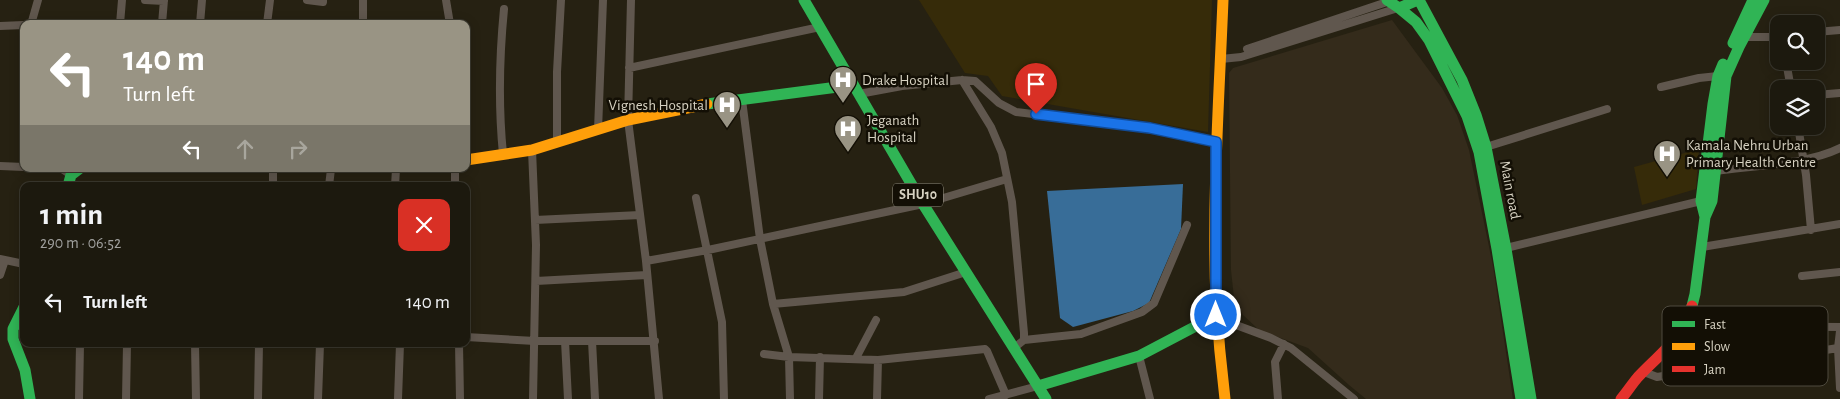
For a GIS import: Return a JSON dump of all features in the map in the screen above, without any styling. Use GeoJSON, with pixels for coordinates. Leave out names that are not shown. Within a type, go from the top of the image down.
{"type":"FeatureCollection","features":[{"type":"Feature","properties":{"kind":"main road","name":"SHU10"},"geometry":{"type":"LineString","coordinates":[[804,0],[923,204],[1046,399]]}},
{"type":"Feature","properties":{"kind":"main road"},"geometry":{"type":"LineString","coordinates":[[1223,0],[1216,142],[1217,317],[1225,399]]}},
{"type":"Feature","properties":{"kind":"main road"},"geometry":{"type":"LineString","coordinates":[[1392,2],[1419,0]]}},
{"type":"Feature","properties":{"kind":"main road","name":"Main road"},"geometry":{"type":"LineString","coordinates":[[1419,0],[1462,80],[1486,147],[1502,249],[1521,399]]}},
{"type":"Feature","properties":{"kind":"main road"},"geometry":{"type":"LineString","coordinates":[[1705,217],[1701,201],[1718,76],[1753,0]]}},
{"type":"Feature","properties":{"kind":"main road"},"geometry":{"type":"LineString","coordinates":[[1692,306],[1695,294],[1705,217],[1712,201],[1716,171],[1716,146],[1726,76],[1764,0]]}},
{"type":"Feature","properties":{"kind":"main road","name":"Main road"},"geometry":{"type":"LineString","coordinates":[[1392,2],[1416,22],[1429,40],[1467,116],[1479,152],[1502,249],[1531,399]]}},
{"type":"Feature","properties":{"kind":"main road"},"geometry":{"type":"LineString","coordinates":[[470,159],[532,150],[628,120],[701,105],[856,90]]}},
{"type":"Feature","properties":{"kind":"main road"},"geometry":{"type":"LineString","coordinates":[[20,315],[13,329],[13,339],[24,370],[30,399]]}},
{"type":"Feature","properties":{"kind":"main road"},"geometry":{"type":"LineString","coordinates":[[1038,386],[1139,356],[1217,317]]}},
{"type":"Feature","properties":{"kind":"main road"},"geometry":{"type":"LineString","coordinates":[[1621,399],[1662,354]]}},
{"type":"Feature","properties":{"kind":"street"},"geometry":{"type":"LineString","coordinates":[[32,20],[38,0]]}},
{"type":"Feature","properties":{"kind":"street"},"geometry":{"type":"LineString","coordinates":[[120,20],[122,0]]}},
{"type":"Feature","properties":{"kind":"street"},"geometry":{"type":"LineString","coordinates":[[145,0],[164,0],[162,20]]}},
{"type":"Feature","properties":{"kind":"street"},"geometry":{"type":"LineString","coordinates":[[200,20],[202,0]]}},
{"type":"Feature","properties":{"kind":"street"},"geometry":{"type":"LineString","coordinates":[[268,20],[270,0]]}},
{"type":"Feature","properties":{"kind":"street"},"geometry":{"type":"LineString","coordinates":[[307,0],[323,2],[323,0]]}},
{"type":"Feature","properties":{"kind":"street"},"geometry":{"type":"LineString","coordinates":[[363,0],[363,20]]}},
{"type":"Feature","properties":{"kind":"street"},"geometry":{"type":"LineString","coordinates":[[446,0],[449,20]]}},
{"type":"Feature","properties":{"kind":"street"},"geometry":{"type":"LineString","coordinates":[[557,143],[556,72],[561,0]]}},
{"type":"Feature","properties":{"kind":"street"},"geometry":{"type":"LineString","coordinates":[[598,130],[603,0]]}},
{"type":"Feature","properties":{"kind":"street"},"geometry":{"type":"LineString","coordinates":[[631,0],[628,120],[646,261],[659,399]]}},
{"type":"Feature","properties":{"kind":"street"},"geometry":{"type":"LineString","coordinates":[[1221,59],[1241,57],[1392,2]]}},
{"type":"Feature","properties":{"kind":"street"},"geometry":{"type":"LineString","coordinates":[[1221,59],[1392,2]]}},
{"type":"Feature","properties":{"kind":"street"},"geometry":{"type":"LineString","coordinates":[[502,154],[499,115],[499,66],[504,9]]}},
{"type":"Feature","properties":{"kind":"street"},"geometry":{"type":"LineString","coordinates":[[0,26],[20,25]]}},
{"type":"Feature","properties":{"kind":"street"},"geometry":{"type":"LineString","coordinates":[[629,68],[820,27]]}},
{"type":"Feature","properties":{"kind":"street"},"geometry":{"type":"LineString","coordinates":[[1825,31],[1840,30]]}},
{"type":"Feature","properties":{"kind":"street"},"geometry":{"type":"LineString","coordinates":[[1744,37],[1770,36]]}},
{"type":"Feature","properties":{"kind":"street"},"geometry":{"type":"LineString","coordinates":[[1661,87],[1699,78],[1718,76]]}},
{"type":"Feature","properties":{"kind":"street"},"geometry":{"type":"LineString","coordinates":[[856,90],[962,80],[975,81],[999,104],[1016,112],[1150,128],[1216,142]]}},
{"type":"Feature","properties":{"kind":"street"},"geometry":{"type":"LineString","coordinates":[[962,80],[991,127],[1002,153],[1012,202],[1024,340]]}},
{"type":"Feature","properties":{"kind":"street"},"geometry":{"type":"LineString","coordinates":[[1825,94],[1840,93]]}},
{"type":"Feature","properties":{"kind":"street"},"geometry":{"type":"LineString","coordinates":[[742,100],[760,239],[773,304],[790,357],[790,399]]}},
{"type":"Feature","properties":{"kind":"street"},"geometry":{"type":"LineString","coordinates":[[1486,147],[1607,109]]}},
{"type":"Feature","properties":{"kind":"street"},"geometry":{"type":"LineString","coordinates":[[1800,135],[1811,230]]}},
{"type":"Feature","properties":{"kind":"street"},"geometry":{"type":"LineString","coordinates":[[1716,171],[1804,159],[1829,154],[1840,148]]}},
{"type":"Feature","properties":{"kind":"street"},"geometry":{"type":"LineString","coordinates":[[532,150],[536,281],[533,399]]}},
{"type":"Feature","properties":{"kind":"street"},"geometry":{"type":"LineString","coordinates":[[0,166],[20,167]]}},
{"type":"Feature","properties":{"kind":"street"},"geometry":{"type":"LineString","coordinates":[[646,261],[708,250],[923,204],[1007,179]]}},
{"type":"Feature","properties":{"kind":"street"},"geometry":{"type":"LineString","coordinates":[[696,198],[722,322],[724,399]]}},
{"type":"Feature","properties":{"kind":"street"},"geometry":{"type":"LineString","coordinates":[[1502,249],[1701,201]]}},
{"type":"Feature","properties":{"kind":"street"},"geometry":{"type":"LineString","coordinates":[[535,220],[640,215]]}},
{"type":"Feature","properties":{"kind":"street"},"geometry":{"type":"LineString","coordinates":[[1702,247],[1840,224]]}},
{"type":"Feature","properties":{"kind":"street"},"geometry":{"type":"LineString","coordinates":[[1014,348],[1024,340],[1081,334],[1142,312],[1154,303],[1187,225]]}},
{"type":"Feature","properties":{"kind":"street"},"geometry":{"type":"LineString","coordinates":[[0,275],[3,259],[20,263]]}},
{"type":"Feature","properties":{"kind":"street"},"geometry":{"type":"LineString","coordinates":[[773,304],[904,292],[966,272]]}},
{"type":"Feature","properties":{"kind":"street"},"geometry":{"type":"LineString","coordinates":[[1802,276],[1840,272]]}},
{"type":"Feature","properties":{"kind":"street"},"geometry":{"type":"LineString","coordinates":[[536,281],[647,275]]}},
{"type":"Feature","properties":{"kind":"street"},"geometry":{"type":"LineString","coordinates":[[1217,317],[1284,344],[1308,360],[1354,399]]}},
{"type":"Feature","properties":{"kind":"street"},"geometry":{"type":"LineString","coordinates":[[856,358],[876,320]]}},
{"type":"Feature","properties":{"kind":"street"},"geometry":{"type":"LineString","coordinates":[[1840,331],[1838,348],[1840,388]]}},
{"type":"Feature","properties":{"kind":"street"},"geometry":{"type":"LineString","coordinates":[[470,337],[535,341],[655,342]]}},
{"type":"Feature","properties":{"kind":"street"},"geometry":{"type":"LineString","coordinates":[[565,341],[568,399]]}},
{"type":"Feature","properties":{"kind":"street"},"geometry":{"type":"LineString","coordinates":[[592,341],[595,399]]}},
{"type":"Feature","properties":{"kind":"street"},"geometry":{"type":"LineString","coordinates":[[1278,399],[1275,362],[1284,344]]}},
{"type":"Feature","properties":{"kind":"street"},"geometry":{"type":"LineString","coordinates":[[79,399],[80,347]]}},
{"type":"Feature","properties":{"kind":"street"},"geometry":{"type":"LineString","coordinates":[[126,399],[127,347]]}},
{"type":"Feature","properties":{"kind":"street"},"geometry":{"type":"LineString","coordinates":[[195,347],[196,399]]}},
{"type":"Feature","properties":{"kind":"street"},"geometry":{"type":"LineString","coordinates":[[258,399],[260,347]]}},
{"type":"Feature","properties":{"kind":"street"},"geometry":{"type":"LineString","coordinates":[[318,399],[320,347]]}},
{"type":"Feature","properties":{"kind":"street"},"geometry":{"type":"LineString","coordinates":[[398,399],[400,347]]}},
{"type":"Feature","properties":{"kind":"street"},"geometry":{"type":"LineString","coordinates":[[459,347],[460,399]]}},
{"type":"Feature","properties":{"kind":"street"},"geometry":{"type":"LineString","coordinates":[[1828,350],[1838,348]]}},
{"type":"Feature","properties":{"kind":"street"},"geometry":{"type":"LineString","coordinates":[[764,354],[790,357],[878,360],[985,349],[1006,395]]}},
{"type":"Feature","properties":{"kind":"street"},"geometry":{"type":"LineString","coordinates":[[1139,356],[1150,399]]}},
{"type":"Feature","properties":{"kind":"street"},"geometry":{"type":"LineString","coordinates":[[819,399],[820,357]]}},
{"type":"Feature","properties":{"kind":"street"},"geometry":{"type":"LineString","coordinates":[[877,399],[878,360]]}},
{"type":"Feature","properties":{"kind":"street"},"geometry":{"type":"LineString","coordinates":[[1644,372],[1657,377],[1662,376]]}},
{"type":"Feature","properties":{"kind":"street"},"geometry":{"type":"LineString","coordinates":[[990,399],[1038,386]]}},
{"type":"Feature","properties":{"kind":"shaded area"},"geometry":{"type":"Polygon","coordinates":[[[919,0],[1212,0],[1208,132],[1002,96],[988,76],[965,73],[919,0]]]}},
{"type":"Feature","properties":{"kind":"shaded area"},"geometry":{"type":"Polygon","coordinates":[[[1392,20],[1442,88],[1457,115],[1469,150],[1493,266],[1513,399],[1366,399],[1308,348],[1259,330],[1243,315],[1234,298],[1231,270],[1229,73],[1233,68],[1392,20]]]}},
{"type":"Feature","properties":{"kind":"shaded area","name":"Kamala Nehru Urban Primary Health Centre"},"geometry":{"type":"Polygon","coordinates":[[[1699,149],[1696,189],[1642,205],[1634,167],[1699,149]]]}},
{"type":"Feature","properties":{"kind":"water"},"geometry":{"type":"Polygon","coordinates":[[[1183,184],[1181,229],[1149,303],[1133,311],[1073,327],[1060,318],[1047,191],[1183,184]]]}},
{"type":"Feature","properties":{"kind":"traffic: fast"},"geometry":{"type":"LineString","coordinates":[[804,0],[923,204],[1046,399]]}},
{"type":"Feature","properties":{"kind":"traffic: fast"},"geometry":{"type":"LineString","coordinates":[[1387,0],[1399,8],[1418,0]]}},
{"type":"Feature","properties":{"kind":"traffic: fast"},"geometry":{"type":"LineString","coordinates":[[1419,0],[1462,80],[1486,147],[1506,249],[1531,399]]}},
{"type":"Feature","properties":{"kind":"traffic: fast"},"geometry":{"type":"LineString","coordinates":[[1733,43],[1753,0]]}},
{"type":"Feature","properties":{"kind":"traffic: fast"},"geometry":{"type":"LineString","coordinates":[[1692,306],[1705,217],[1712,201],[1726,76],[1764,0]]}},
{"type":"Feature","properties":{"kind":"traffic: fast"},"geometry":{"type":"LineString","coordinates":[[1399,8],[1416,22],[1429,40],[1467,116],[1479,152],[1521,399]]}},
{"type":"Feature","properties":{"kind":"traffic: fast"},"geometry":{"type":"LineString","coordinates":[[1705,217],[1701,201],[1713,104],[1718,76],[1723,64]]}},
{"type":"Feature","properties":{"kind":"traffic: fast"},"geometry":{"type":"LineString","coordinates":[[707,104],[853,85]]}},
{"type":"Feature","properties":{"kind":"traffic: fast"},"geometry":{"type":"LineString","coordinates":[[69,182],[71,175],[75,172]]}},
{"type":"Feature","properties":{"kind":"traffic: fast"},"geometry":{"type":"LineString","coordinates":[[20,315],[13,329],[13,339],[25,370],[30,399]]}},
{"type":"Feature","properties":{"kind":"traffic: fast"},"geometry":{"type":"LineString","coordinates":[[1038,386],[1139,356],[1217,315]]}},
{"type":"Feature","properties":{"kind":"traffic: slow"},"geometry":{"type":"LineString","coordinates":[[1223,0],[1215,262],[1216,300],[1225,399]]}},
{"type":"Feature","properties":{"kind":"traffic: slow"},"geometry":{"type":"LineString","coordinates":[[470,159],[532,150],[628,120],[707,104]]}},
{"type":"Feature","properties":{"kind":"traffic: jam"},"geometry":{"type":"LineString","coordinates":[[1621,399],[1638,377],[1662,353]]}},
{"type":"Feature","properties":{"kind":"place","name":"Drake Hospital"},"geometry":{"type":"Point","coordinates":[843,104]}},
{"type":"Feature","properties":{"kind":"place","name":"Vignesh Hospital"},"geometry":{"type":"Point","coordinates":[727,129]}},
{"type":"Feature","properties":{"kind":"place","name":"Jeganath Hospital"},"geometry":{"type":"Point","coordinates":[848,153]}},
{"type":"Feature","properties":{"kind":"place","name":"Kamala Nehru Urban Primary Health Centre"},"geometry":{"type":"Point","coordinates":[1667,178]}},
{"type":"Feature","properties":{"kind":"route"},"geometry":{"type":"LineString","coordinates":[[1036,114],[1150,128],[1216,142],[1216,315]]}}]}
